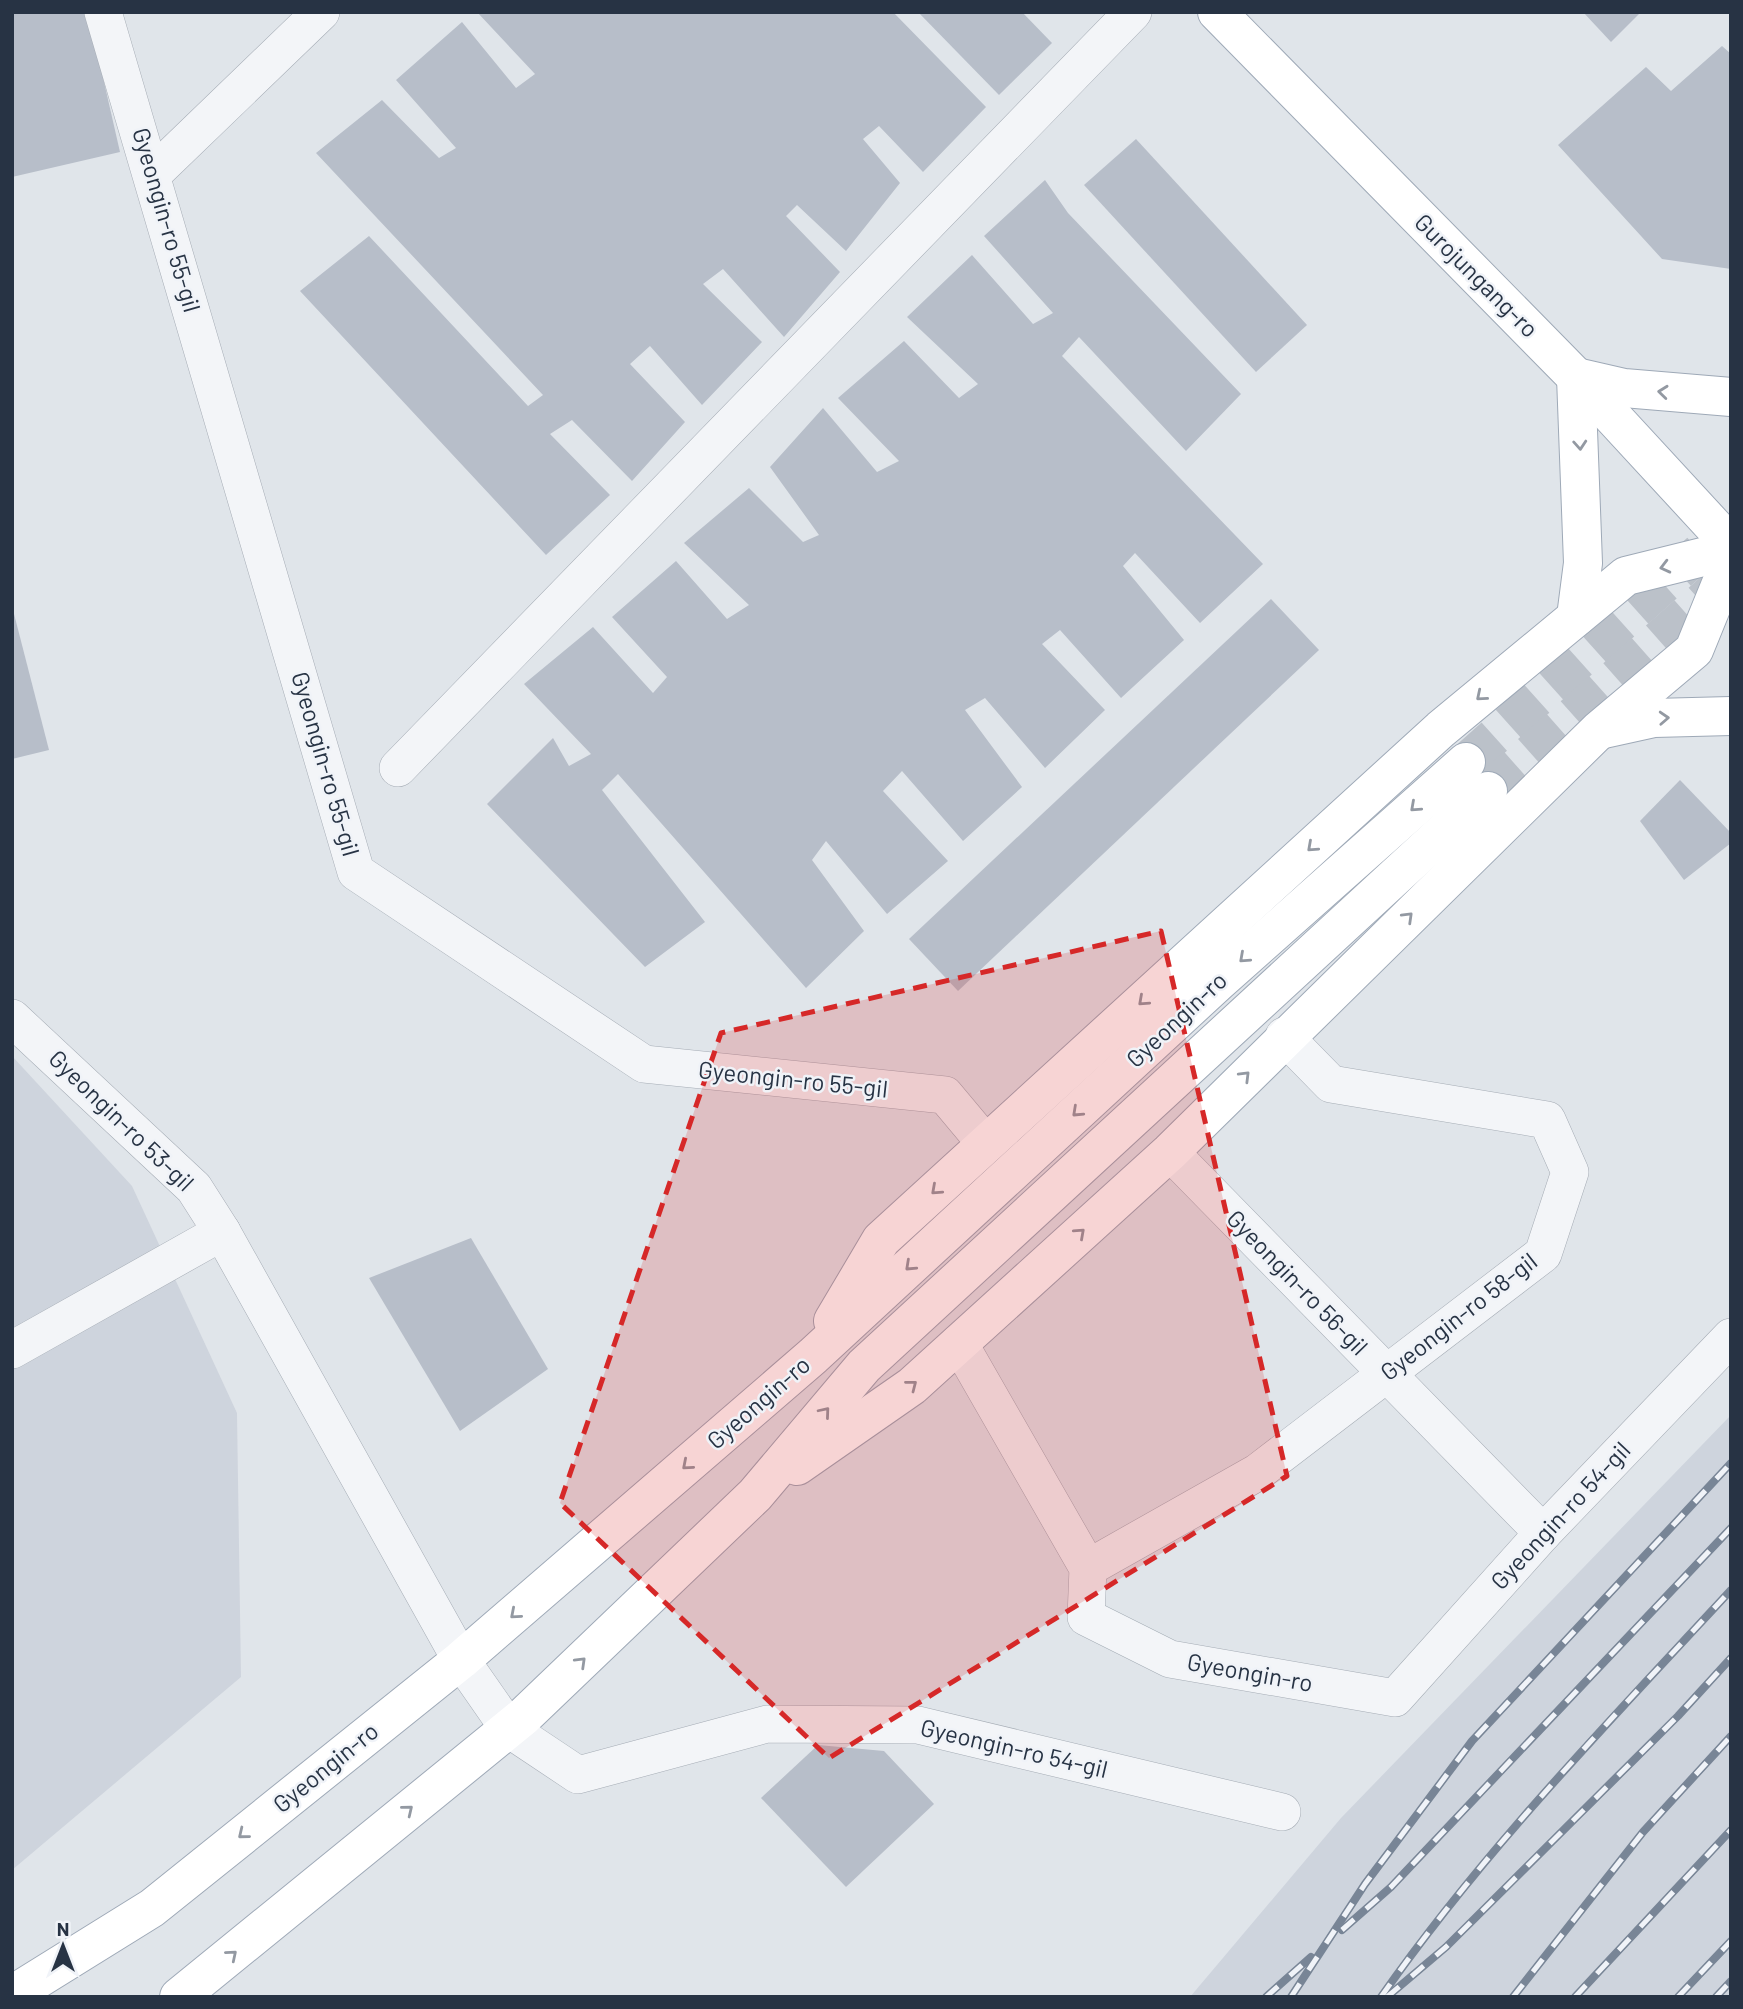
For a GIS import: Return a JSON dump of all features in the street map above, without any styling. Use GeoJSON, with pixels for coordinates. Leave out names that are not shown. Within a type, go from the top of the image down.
{"type":"FeatureCollection","features":[{"type":"Feature","properties":{"kind":"main road","name":"Gurojungang-ro"},"geometry":{"type":"LineString","coordinates":[[1217,12],[1576,377],[1731,547]]}},
{"type":"Feature","properties":{"kind":"main road"},"geometry":{"type":"LineString","coordinates":[[1576,617],[1583,563],[1576,377],[1624,388],[1731,397]]}},
{"type":"Feature","properties":{"kind":"main road"},"geometry":{"type":"LineString","coordinates":[[813,1356],[881,1240],[1441,729],[1626,576],[1731,547]]}},
{"type":"Feature","properties":{"kind":"main road"},"geometry":{"type":"LineString","coordinates":[[755,1495],[912,1386],[1170,1152],[1284,1036],[1598,730],[1694,650],[1731,559]]}},
{"type":"Feature","properties":{"kind":"main road"},"geometry":{"type":"LineString","coordinates":[[1598,730],[1654,718],[1731,716]]}},
{"type":"Feature","properties":{"kind":"main road","name":"Gyeongin-ro"},"geometry":{"type":"LineString","coordinates":[[12,1995],[152,1908],[461,1660],[813,1356],[1218,982],[1477,776],[864,1366],[755,1495],[509,1729],[179,1997]]}},
{"type":"Feature","properties":{"kind":"street","name":"Gyeongin-ro 55-gil"},"geometry":{"type":"LineString","coordinates":[[103,12],[153,174],[356,872],[643,1064],[945,1095],[986,1144]]}},
{"type":"Feature","properties":{"kind":"street"},"geometry":{"type":"LineString","coordinates":[[153,174],[321,12]]}},
{"type":"Feature","properties":{"kind":"street"},"geometry":{"type":"LineString","coordinates":[[398,768],[1133,12]]}},
{"type":"Feature","properties":{"kind":"street","name":"Gyeongin-ro 53-gil"},"geometry":{"type":"LineString","coordinates":[[12,1018],[194,1188],[222,1231],[461,1660],[509,1729]]}},
{"type":"Feature","properties":{"kind":"street","name":"Gyeongin-ro 58-gil"},"geometry":{"type":"LineString","coordinates":[[1088,1569],[1258,1472],[1543,1254],[1570,1172],[1548,1120],[1331,1084],[1284,1036]]}},
{"type":"Feature","properties":{"kind":"street","name":"Gyeongin-ro 56-gil"},"geometry":{"type":"LineString","coordinates":[[1170,1152],[1543,1533]]}},
{"type":"Feature","properties":{"kind":"street"},"geometry":{"type":"LineString","coordinates":[[12,1350],[222,1231]]}},
{"type":"Feature","properties":{"kind":"street","name":"Gyeongin-ro 54-gil"},"geometry":{"type":"LineString","coordinates":[[1395,1698],[1543,1533],[1731,1337]]}},
{"type":"Feature","properties":{"kind":"street"},"geometry":{"type":"LineString","coordinates":[[959,1343],[1088,1569]]}},
{"type":"Feature","properties":{"kind":"street","name":"Gyeongin-ro"},"geometry":{"type":"LineString","coordinates":[[1088,1569],[1086,1617],[1170,1659],[1395,1698]]}},
{"type":"Feature","properties":{"kind":"street","name":"Gyeongin-ro 54-gil"},"geometry":{"type":"LineString","coordinates":[[509,1729],[578,1775],[767,1724],[918,1725],[1283,1812]]}},
{"type":"Feature","properties":{"kind":"highlighted area"},"geometry":{"type":"Polygon","coordinates":[[[1161,931],[1287,1476],[829,1758],[560,1503],[721,1033],[1161,931]]]}},
{"type":"Feature","properties":{"kind":"shaded area"},"geometry":{"type":"Polygon","coordinates":[[[12,1056],[132,1186],[237,1413],[241,1677],[12,1870],[12,1056]]]}},
{"type":"Feature","properties":{"kind":"shaded area"},"geometry":{"type":"Polygon","coordinates":[[[1731,1415],[1731,1997],[1190,1997],[1341,1818],[1731,1415]]]}},
{"type":"Feature","properties":{"kind":"building"},"geometry":{"type":"Polygon","coordinates":[[[12,12],[88,12],[120,152],[12,177],[12,12]]]}},
{"type":"Feature","properties":{"kind":"building"},"geometry":{"type":"Polygon","coordinates":[[[477,12],[893,12],[986,107],[923,172],[879,126],[863,139],[900,183],[846,251],[797,205],[786,216],[840,272],[784,337],[723,269],[703,284],[762,342],[702,405],[650,346],[630,364],[685,422],[632,481],[572,420],[550,434],[610,495],[546,555],[300,291],[369,236],[528,406],[543,395],[316,153],[382,100],[439,158],[456,148],[396,80],[462,22],[516,88],[535,74],[477,12]]]}},
{"type":"Feature","properties":{"kind":"building"},"geometry":{"type":"Polygon","coordinates":[[[918,12],[1022,12],[1052,43],[999,95],[918,12]]]}},
{"type":"Feature","properties":{"kind":"building"},"geometry":{"type":"Polygon","coordinates":[[[1583,12],[1641,12],[1611,42],[1583,12]]]}},
{"type":"Feature","properties":{"kind":"building"},"geometry":{"type":"Polygon","coordinates":[[[1722,46],[1731,54],[1731,269],[1662,259],[1558,145],[1646,67],[1671,91],[1722,46]]]}},
{"type":"Feature","properties":{"kind":"building"},"geometry":{"type":"Polygon","coordinates":[[[1136,139],[1307,325],[1256,372],[1084,185],[1136,139]]]}},
{"type":"Feature","properties":{"kind":"building"},"geometry":{"type":"Polygon","coordinates":[[[1045,180],[1068,213],[1241,394],[1186,451],[1079,337],[1062,356],[1263,564],[1200,623],[1135,553],[1123,566],[1184,640],[1121,698],[1060,630],[1042,644],[1105,710],[1045,768],[985,698],[965,710],[1022,787],[963,841],[902,771],[883,791],[948,861],[887,914],[826,841],[812,860],[864,931],[806,988],[618,774],[602,790],[705,922],[645,967],[487,804],[553,738],[569,766],[591,754],[524,684],[593,627],[653,693],[667,677],[612,617],[676,561],[727,619],[749,605],[684,543],[749,488],[803,542],[819,535],[770,467],[823,408],[877,472],[899,461],[838,398],[904,341],[959,398],[978,384],[907,317],[972,255],[1033,324],[1053,313],[984,236],[1045,180]]]}},
{"type":"Feature","properties":{"kind":"building"},"geometry":{"type":"Polygon","coordinates":[[[1271,599],[1319,650],[958,991],[909,939],[1271,599]]]}},
{"type":"Feature","properties":{"kind":"building"},"geometry":{"type":"Polygon","coordinates":[[[12,606],[49,750],[12,759],[12,606]]]}},
{"type":"Feature","properties":{"kind":"building"},"geometry":{"type":"Polygon","coordinates":[[[1680,780],[1731,833],[1731,843],[1684,880],[1640,821],[1680,780]]]}},
{"type":"Feature","properties":{"kind":"building"},"geometry":{"type":"Polygon","coordinates":[[[471,1238],[548,1369],[460,1431],[369,1278],[471,1238]]]}},
{"type":"Feature","properties":{"kind":"building"},"geometry":{"type":"Polygon","coordinates":[[[818,1745],[884,1751],[934,1804],[846,1887],[761,1798],[818,1745]]]}},
{"type":"Feature","properties":{"kind":"tunnel"},"geometry":{"type":"LineString","coordinates":[[1466,762],[1700,552]]}},
{"type":"Feature","properties":{"kind":"tunnel"},"geometry":{"type":"LineString","coordinates":[[1488,791],[1727,579]]}},
{"type":"Feature","properties":{"kind":"railway"},"geometry":{"type":"LineString","coordinates":[[1291,1997],[1365,1884],[1472,1741],[1731,1463]]}},
{"type":"Feature","properties":{"kind":"railway"},"geometry":{"type":"LineString","coordinates":[[1342,1930],[1391,1887],[1731,1528]]}},
{"type":"Feature","properties":{"kind":"railway"},"geometry":{"type":"LineString","coordinates":[[1381,1997],[1505,1838],[1731,1590]]}},
{"type":"Feature","properties":{"kind":"railway"},"geometry":{"type":"LineString","coordinates":[[1387,1997],[1446,1947],[1678,1716],[1731,1658]]}},
{"type":"Feature","properties":{"kind":"railway"},"geometry":{"type":"LineString","coordinates":[[1513,1997],[1643,1832],[1731,1736]]}},
{"type":"Feature","properties":{"kind":"railway"},"geometry":{"type":"LineString","coordinates":[[1575,1997],[1731,1830]]}},
{"type":"Feature","properties":{"kind":"railway"},"geometry":{"type":"LineString","coordinates":[[1678,1997],[1731,1941]]}},
{"type":"Feature","properties":{"kind":"railway"},"geometry":{"type":"LineString","coordinates":[[1266,1997],[1311,1957]]}},
{"type":"Feature","properties":{"kind":"railway"},"geometry":{"type":"LineString","coordinates":[[1716,1997],[1731,1981]]}}]}
